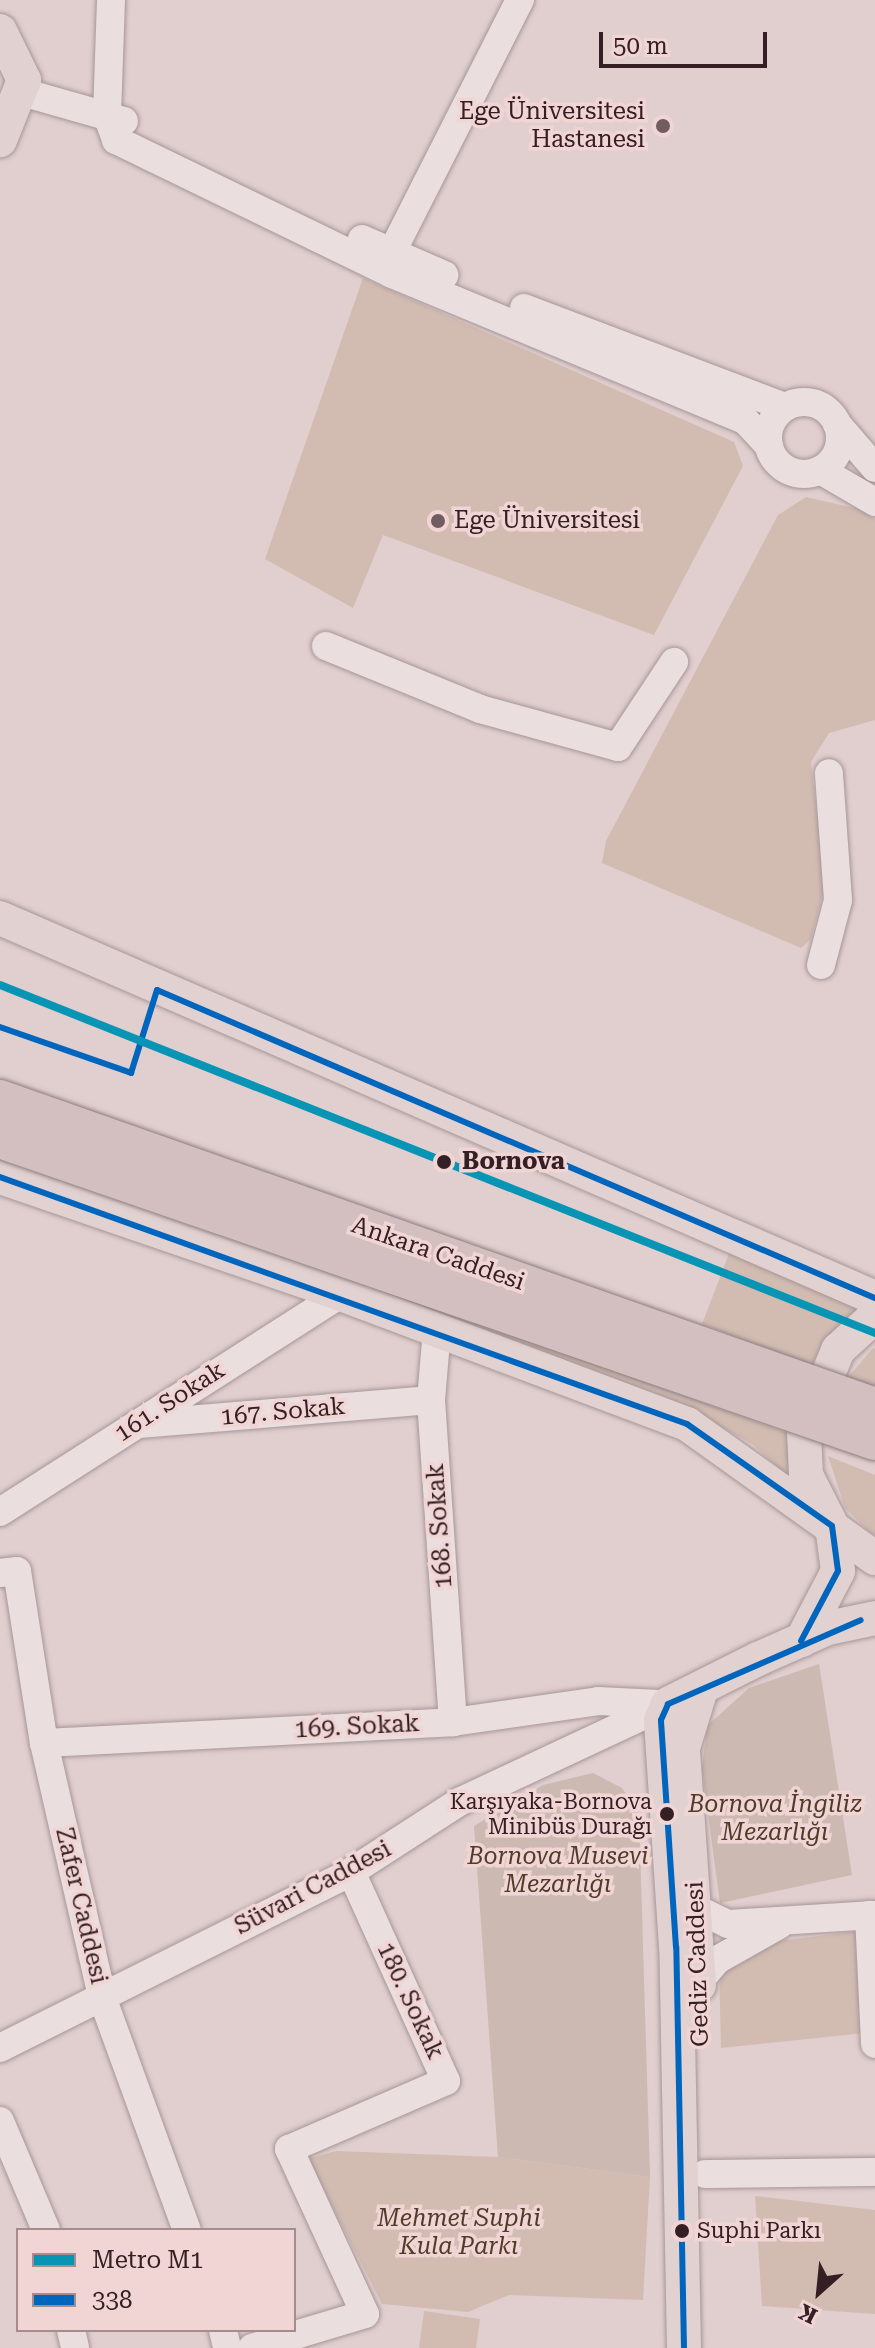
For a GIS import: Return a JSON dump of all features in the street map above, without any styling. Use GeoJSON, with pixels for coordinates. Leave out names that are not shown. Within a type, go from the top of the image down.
{"type":"FeatureCollection","features":[{"type":"Feature","properties":{"kind":"highway","name":"Ankara Caddesi"},"geometry":{"type":"LineString","coordinates":[[0,1100],[875,1408]]}},
{"type":"Feature","properties":{"kind":"highway","name":"Ankara Caddesi"},"geometry":{"type":"LineString","coordinates":[[0,1138],[875,1440]]}},
{"type":"Feature","properties":{"kind":"main road"},"geometry":{"type":"LineString","coordinates":[[0,31],[10,98]]}},
{"type":"Feature","properties":{"kind":"main road"},"geometry":{"type":"LineString","coordinates":[[0,918],[875,1298]]}},
{"type":"Feature","properties":{"kind":"main road"},"geometry":{"type":"LineString","coordinates":[[0,1177],[341,1294],[687,1424],[875,1558]]}},
{"type":"Feature","properties":{"kind":"main road"},"geometry":{"type":"LineString","coordinates":[[801,1641],[827,1604],[838,1571],[832,1526],[806,1475],[804,1433],[838,1350],[875,1316]]}},
{"type":"Feature","properties":{"kind":"main road"},"geometry":{"type":"LineString","coordinates":[[668,1704],[801,1641],[875,1618]]}},
{"type":"Feature","properties":{"kind":"main road","name":"Gediz Caddesi"},"geometry":{"type":"LineString","coordinates":[[701,1689],[683,1748],[699,1910],[706,2348]]}},
{"type":"Feature","properties":{"kind":"main road","name":"Gediz Caddesi"},"geometry":{"type":"LineString","coordinates":[[668,1704],[659,1751],[676,1947],[684,2348]]}},
{"type":"Feature","properties":{"kind":"street"},"geometry":{"type":"LineString","coordinates":[[111,0],[107,115],[116,140],[392,274],[745,420],[789,470],[820,470],[875,502]]}},
{"type":"Feature","properties":{"kind":"street"},"geometry":{"type":"LineString","coordinates":[[392,252],[520,0]]}},
{"type":"Feature","properties":{"kind":"street"},"geometry":{"type":"LineString","coordinates":[[10,98],[107,115],[392,252],[784,407],[815,403],[875,468]]}},
{"type":"Feature","properties":{"kind":"street"},"geometry":{"type":"LineString","coordinates":[[769,446],[769,428],[784,407]]}},
{"type":"Feature","properties":{"kind":"street"},"geometry":{"type":"LineString","coordinates":[[820,470],[839,445],[837,424]]}},
{"type":"Feature","properties":{"kind":"street"},"geometry":{"type":"LineString","coordinates":[[326,646],[480,709],[618,747],[674,662]]}},
{"type":"Feature","properties":{"kind":"street"},"geometry":{"type":"LineString","coordinates":[[821,965],[838,900],[829,773]]}},
{"type":"Feature","properties":{"kind":"street","name":"161. Sokak"},"geometry":{"type":"LineString","coordinates":[[0,1512],[341,1294]]}},
{"type":"Feature","properties":{"kind":"street","name":"168. Sokak"},"geometry":{"type":"LineString","coordinates":[[437,1329],[431,1400],[453,1722]]}},
{"type":"Feature","properties":{"kind":"street","name":"167. Sokak"},"geometry":{"type":"LineString","coordinates":[[134,1424],[431,1400]]}},
{"type":"Feature","properties":{"kind":"street","name":"Zafer Caddesi"},"geometry":{"type":"LineString","coordinates":[[8,1572],[102,1997],[186,2228]]}},
{"type":"Feature","properties":{"kind":"street","name":"169. Sokak"},"geometry":{"type":"LineString","coordinates":[[44,1743],[453,1722],[598,1701],[668,1704]]}},
{"type":"Feature","properties":{"kind":"street","name":"Süvari Caddesi"},"geometry":{"type":"LineString","coordinates":[[0,2048],[351,1872],[459,1802],[668,1704]]}},
{"type":"Feature","properties":{"kind":"street","name":"180. Sokak"},"geometry":{"type":"LineString","coordinates":[[252,2348],[365,2314],[289,2149],[446,2081],[351,1872]]}},
{"type":"Feature","properties":{"kind":"street"},"geometry":{"type":"LineString","coordinates":[[699,1910],[728,1924],[783,1923],[872,1915],[875,2044]]}},
{"type":"Feature","properties":{"kind":"street"},"geometry":{"type":"LineString","coordinates":[[699,1981],[717,1960],[783,1923]]}},
{"type":"Feature","properties":{"kind":"street"},"geometry":{"type":"LineString","coordinates":[[0,2121],[45,2228]]}},
{"type":"Feature","properties":{"kind":"street"},"geometry":{"type":"LineString","coordinates":[[705,2174],[875,2172]]}},
{"type":"Feature","properties":{"kind":"green space"},"geometry":{"type":"Polygon","coordinates":[[[363,278],[734,442],[743,466],[654,635],[383,535],[353,608],[265,559],[363,278]]]}},
{"type":"Feature","properties":{"kind":"green space"},"geometry":{"type":"Polygon","coordinates":[[[806,497],[863,510],[875,520],[875,720],[829,733],[811,762],[825,886],[811,939],[801,948],[602,863],[606,841],[778,515],[806,497]]]}},
{"type":"Feature","properties":{"kind":"green space"},"geometry":{"type":"Polygon","coordinates":[[[136,1199],[792,1435],[793,1481],[752,1444],[698,1414],[136,1199]]]}},
{"type":"Feature","properties":{"kind":"green space"},"geometry":{"type":"Polygon","coordinates":[[[732,1246],[860,1305],[810,1365],[702,1324],[732,1246]]]}},
{"type":"Feature","properties":{"kind":"green space"},"geometry":{"type":"Polygon","coordinates":[[[875,1348],[875,1389],[847,1379],[872,1349],[875,1348]]]}},
{"type":"Feature","properties":{"kind":"green space"},"geometry":{"type":"Polygon","coordinates":[[[828,1456],[875,1475],[875,1537],[845,1508],[828,1456]]]}},
{"type":"Feature","properties":{"kind":"green space","name":"Bornova İngiliz Mezarlığı"},"geometry":{"type":"Polygon","coordinates":[[[819,1664],[852,1875],[720,1903],[702,1769],[707,1726],[749,1688],[819,1664]]]}},
{"type":"Feature","properties":{"kind":"green space","name":"Bornova Musevi Mezarlığı"},"geometry":{"type":"Polygon","coordinates":[[[593,1773],[622,1788],[639,1814],[650,2177],[498,2157],[474,1826],[543,1785],[593,1773]]]}},
{"type":"Feature","properties":{"kind":"green space"},"geometry":{"type":"Polygon","coordinates":[[[860,1931],[865,2033],[721,2048],[719,1968],[769,1942],[860,1931]]]}},
{"type":"Feature","properties":{"kind":"green space","name":"Mehmet Suphi Kula Parkı"},"geometry":{"type":"Polygon","coordinates":[[[336,2151],[498,2157],[650,2177],[643,2300],[509,2295],[468,2312],[382,2304],[308,2159],[336,2151]]]}},
{"type":"Feature","properties":{"kind":"green space"},"geometry":{"type":"Polygon","coordinates":[[[755,2196],[875,2210],[875,2314],[762,2306],[755,2196]]]}},
{"type":"Feature","properties":{"kind":"green space"},"geometry":{"type":"Polygon","coordinates":[[[424,2311],[480,2319],[476,2348],[419,2348],[424,2311]]]}},
{"type":"Feature","properties":{"kind":"metro line","name":"M1"},"geometry":{"type":"LineString","coordinates":[[0,985],[875,1333]]}},
{"type":"Feature","properties":{"kind":"transit line","name":"338"},"geometry":{"type":"LineString","coordinates":[[0,1027],[131,1073],[157,990],[875,1298]]}},
{"type":"Feature","properties":{"kind":"transit line","name":"338"},"geometry":{"type":"LineString","coordinates":[[0,1177],[687,1424],[832,1526],[838,1571],[801,1641]]}},
{"type":"Feature","properties":{"kind":"transit line","name":"338"},"geometry":{"type":"LineString","coordinates":[[684,2348],[676,1947],[661,1720],[668,1704],[861,1620]]}},
{"type":"Feature","properties":{"kind":"place","name":"Ege Üniversitesi Hastanesi"},"geometry":{"type":"Point","coordinates":[663,126]}},
{"type":"Feature","properties":{"kind":"place","name":"Ege Üniversitesi"},"geometry":{"type":"Point","coordinates":[438,521]}},
{"type":"Feature","properties":{"kind":"place","name":"Bornova"},"geometry":{"type":"Point","coordinates":[444,1162]}},
{"type":"Feature","properties":{"kind":"place","name":"Karşıyaka-Bornova Minibüs Durağı"},"geometry":{"type":"Point","coordinates":[667,1814]}},
{"type":"Feature","properties":{"kind":"place","name":"Suphi Parkı"},"geometry":{"type":"Point","coordinates":[682,2231]}}]}
